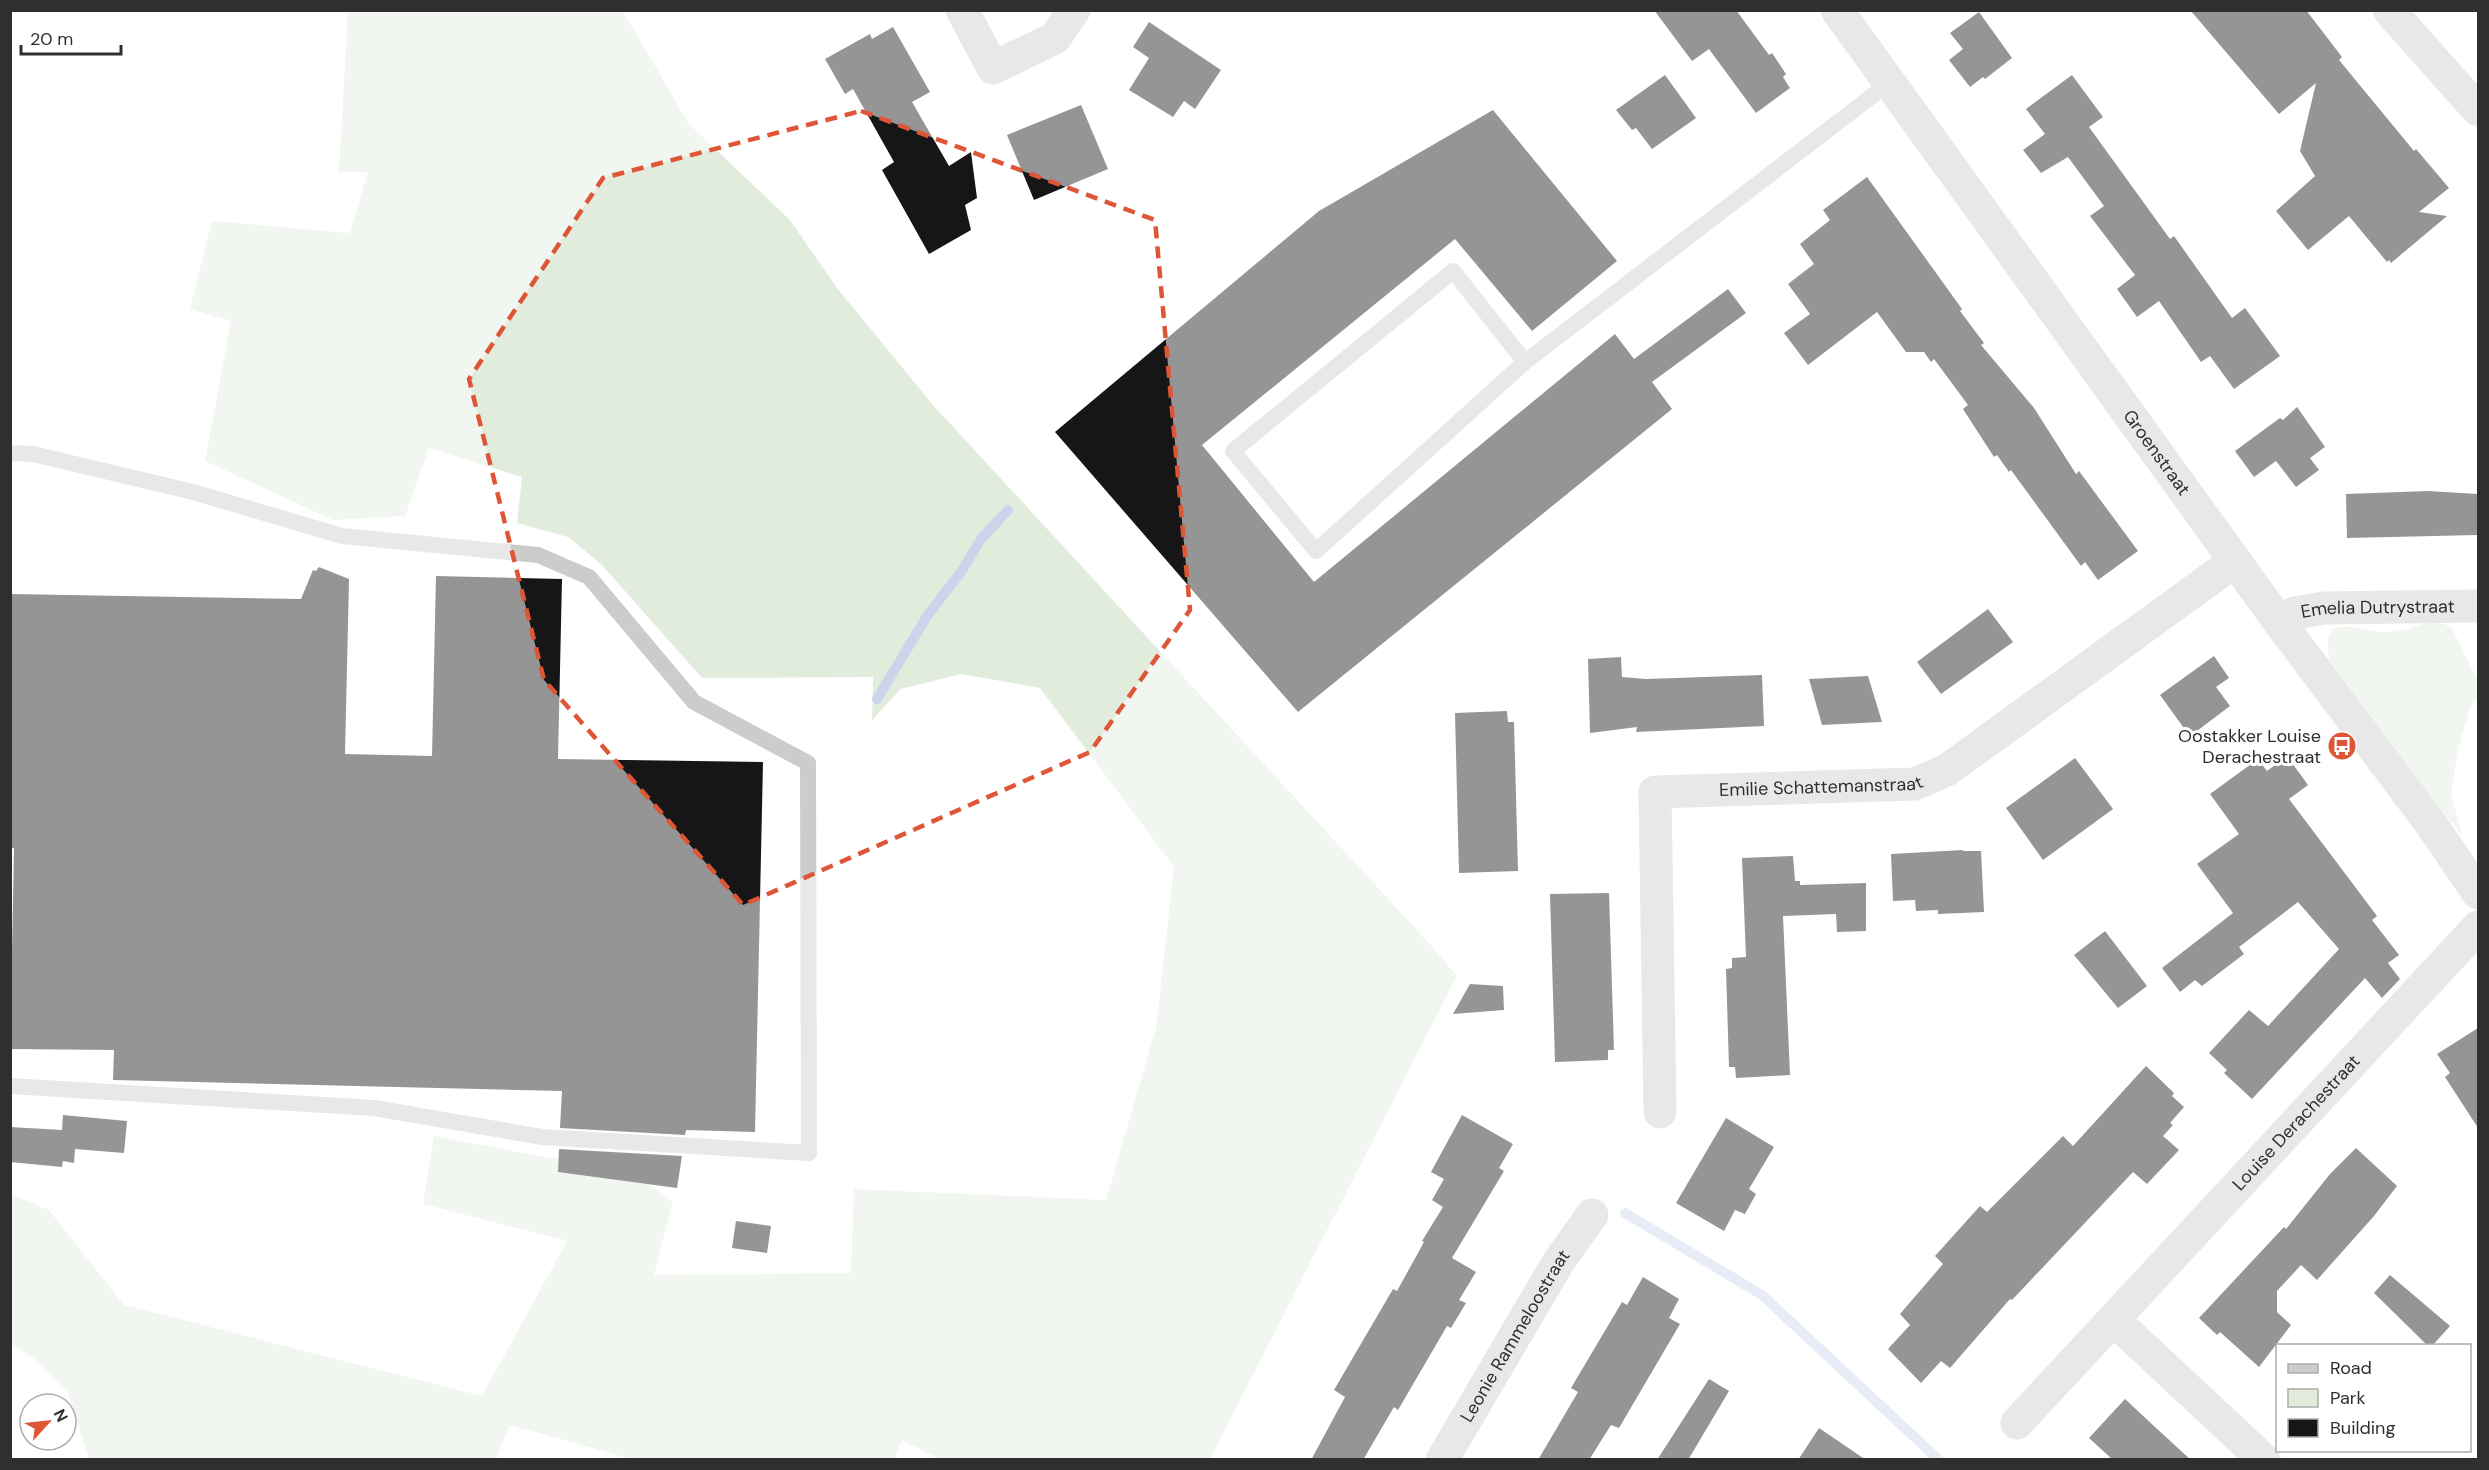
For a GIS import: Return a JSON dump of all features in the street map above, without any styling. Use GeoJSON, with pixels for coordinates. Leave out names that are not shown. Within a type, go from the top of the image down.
{"type":"FeatureCollection","features":[{"type":"Feature","properties":{"kind":"street"},"geometry":{"type":"LineString","coordinates":[[962,10],[993,68],[1055,38],[1074,10]]}},
{"type":"Feature","properties":{"kind":"street","name":"Groenstraat"},"geometry":{"type":"LineString","coordinates":[[1837,10],[2277,619],[2431,824],[2478,893]]}},
{"type":"Feature","properties":{"kind":"street"},"geometry":{"type":"LineString","coordinates":[[2389,10],[2478,110]]}},
{"type":"Feature","properties":{"kind":"street","name":"Emilie Schattemanstraat"},"geometry":{"type":"LineString","coordinates":[[1660,1112],[1655,792],[1915,784],[1947,770],[2235,561]]}},
{"type":"Feature","properties":{"kind":"street","name":"Emelia Dutrystraat"},"geometry":{"type":"LineString","coordinates":[[2277,619],[2324,608],[2478,606]]}},
{"type":"Feature","properties":{"kind":"street","name":"Louise Derachestraat"},"geometry":{"type":"LineString","coordinates":[[2017,1423],[2478,927]]}},
{"type":"Feature","properties":{"kind":"street","name":"Leonie Rammeloostraat"},"geometry":{"type":"LineString","coordinates":[[1442,1460],[1559,1262],[1592,1215]]}},
{"type":"Feature","properties":{"kind":"street"},"geometry":{"type":"LineString","coordinates":[[2114,1320],[2264,1460]]}},
{"type":"Feature","properties":{"kind":"lane"},"geometry":{"type":"LineString","coordinates":[[1525,362],[1453,271],[1233,451],[1316,551],[1525,362],[1889,82]]}},
{"type":"Feature","properties":{"kind":"lane"},"geometry":{"type":"LineString","coordinates":[[10,453],[33,454],[193,492],[342,536],[538,555],[589,577],[694,702],[808,762],[809,1153],[543,1137],[374,1108],[10,1086]]}},
{"type":"Feature","properties":{"kind":"highlighted area"},"geometry":{"type":"Polygon","coordinates":[[[861,111],[1155,220],[1190,610],[1090,752],[743,905],[544,680],[469,379],[603,178],[861,111]]]}},
{"type":"Feature","properties":{"kind":"green space"},"geometry":{"type":"Polygon","coordinates":[[[348,11],[623,11],[689,124],[790,220],[837,288],[933,405],[1457,976],[1210,1459],[940,1459],[902,1440],[894,1459],[632,1459],[509,1425],[496,1459],[89,1459],[78,1424],[78,1392],[68,1392],[32,1357],[11,1344],[10,1194],[49,1210],[124,1305],[482,1396],[567,1241],[423,1204],[434,1136],[634,1174],[673,1202],[654,1275],[851,1273],[854,1189],[1106,1200],[1156,1028],[1174,867],[1040,688],[961,674],[901,689],[872,720],[873,677],[702,678],[601,564],[568,537],[517,523],[522,477],[429,448],[405,516],[333,520],[205,461],[231,321],[190,309],[212,221],[350,233],[368,172],[339,172],[348,11]]]}},
{"type":"Feature","properties":{"kind":"green space"},"geometry":{"type":"Polygon","coordinates":[[[2428,622],[2445,624],[2453,630],[2478,681],[2478,695],[2470,708],[2458,749],[2451,794],[2463,837],[2405,764],[2330,661],[2328,645],[2330,634],[2335,629],[2352,627],[2389,632],[2428,622]]]}},
{"type":"Feature","properties":{"kind":"building"},"geometry":{"type":"Polygon","coordinates":[[[1654,10],[1736,10],[1769,55],[1772,53],[1786,74],[1783,77],[1790,88],[1756,113],[1709,49],[1692,61],[1654,10]]]}},
{"type":"Feature","properties":{"kind":"building"},"geometry":{"type":"Polygon","coordinates":[[[2190,10],[2306,10],[2342,57],[2339,60],[2414,151],[2416,149],[2449,188],[2419,212],[2447,216],[2391,263],[2389,260],[2387,262],[2349,216],[2308,250],[2276,211],[2315,176],[2300,151],[2316,83],[2279,114],[2190,10]]]}},
{"type":"Feature","properties":{"kind":"building"},"geometry":{"type":"Polygon","coordinates":[[[1979,12],[2012,58],[1985,79],[1983,77],[1970,87],[1949,60],[1963,49],[1950,33],[1979,12]]]}},
{"type":"Feature","properties":{"kind":"building"},"geometry":{"type":"Polygon","coordinates":[[[1149,22],[1221,70],[1195,109],[1184,101],[1173,117],[1129,90],[1149,58],[1133,47],[1149,22]]]}},
{"type":"Feature","properties":{"kind":"building"},"geometry":{"type":"Polygon","coordinates":[[[893,27],[930,92],[912,102],[949,166],[971,152],[977,198],[965,205],[971,230],[929,254],[882,170],[894,162],[853,89],[845,94],[825,59],[870,34],[872,39],[893,27]]]}},
{"type":"Feature","properties":{"kind":"building"},"geometry":{"type":"Polygon","coordinates":[[[1665,75],[1696,118],[1652,149],[1636,128],[1632,130],[1616,110],[1665,75]]]}},
{"type":"Feature","properties":{"kind":"building"},"geometry":{"type":"Polygon","coordinates":[[[2072,75],[2103,117],[2089,127],[2170,239],[2174,236],[2232,318],[2245,308],[2280,356],[2234,389],[2210,356],[2201,362],[2159,301],[2137,317],[2117,289],[2135,275],[2090,216],[2104,206],[2068,157],[2041,173],[2023,150],[2045,134],[2026,109],[2072,75]]]}},
{"type":"Feature","properties":{"kind":"building"},"geometry":{"type":"Polygon","coordinates":[[[1081,105],[1108,169],[1034,200],[1007,135],[1081,105]]]}},
{"type":"Feature","properties":{"kind":"building"},"geometry":{"type":"Polygon","coordinates":[[[1493,110],[1617,261],[1532,331],[1455,239],[1202,445],[1314,582],[1615,334],[1634,359],[1728,289],[1746,313],[1652,382],[1672,409],[1298,712],[1055,432],[1319,211],[1493,110]]]}},
{"type":"Feature","properties":{"kind":"building"},"geometry":{"type":"Polygon","coordinates":[[[1867,177],[1962,309],[1960,311],[1984,343],[1981,345],[2034,408],[2076,474],[2079,471],[2138,551],[2098,580],[2085,562],[2081,566],[2011,470],[2009,472],[1997,455],[1994,457],[1963,409],[1968,405],[1934,359],[1931,362],[1924,352],[1906,352],[1877,312],[1808,365],[1784,333],[1810,314],[1788,284],[1814,264],[1800,244],[1830,220],[1823,210],[1867,177]]]}},
{"type":"Feature","properties":{"kind":"building"},"geometry":{"type":"Polygon","coordinates":[[[2297,407],[2325,447],[2310,458],[2319,470],[2296,487],[2276,461],[2254,477],[2235,451],[2280,418],[2283,420],[2297,407]]]}},
{"type":"Feature","properties":{"kind":"building"},"geometry":{"type":"Polygon","coordinates":[[[2428,491],[2478,494],[2478,535],[2347,538],[2346,494],[2428,491]]]}},
{"type":"Feature","properties":{"kind":"building"},"geometry":{"type":"Polygon","coordinates":[[[319,567],[349,579],[345,754],[432,756],[436,576],[562,579],[558,759],[763,762],[755,1132],[686,1130],[685,1135],[560,1128],[562,1091],[113,1080],[114,1050],[10,1049],[14,848],[10,848],[10,594],[301,599],[313,570],[316,571],[319,567]]]}},
{"type":"Feature","properties":{"kind":"building"},"geometry":{"type":"Polygon","coordinates":[[[1988,609],[2013,642],[1941,694],[1917,662],[1988,609]]]}},
{"type":"Feature","properties":{"kind":"building"},"geometry":{"type":"Polygon","coordinates":[[[2214,656],[2229,678],[2216,687],[2230,706],[2197,731],[2186,731],[2160,695],[2214,656]]]}},
{"type":"Feature","properties":{"kind":"building"},"geometry":{"type":"Polygon","coordinates":[[[1621,657],[1622,677],[1646,679],[1762,675],[1764,726],[1636,732],[1637,727],[1590,733],[1588,659],[1621,657]]]}},
{"type":"Feature","properties":{"kind":"building"},"geometry":{"type":"Polygon","coordinates":[[[1868,676],[1882,722],[1822,725],[1809,679],[1868,676]]]}},
{"type":"Feature","properties":{"kind":"building"},"geometry":{"type":"Polygon","coordinates":[[[1507,711],[1508,722],[1514,722],[1518,871],[1459,873],[1455,713],[1507,711]]]}},
{"type":"Feature","properties":{"kind":"building"},"geometry":{"type":"Polygon","coordinates":[[[2287,756],[2308,785],[2289,799],[2377,916],[2372,920],[2399,955],[2388,963],[2400,979],[2382,998],[2365,978],[2252,1099],[2224,1073],[2227,1070],[2209,1053],[2249,1010],[2268,1026],[2339,949],[2298,902],[2239,947],[2244,954],[2202,986],[2195,980],[2180,992],[2162,968],[2233,913],[2197,864],[2239,834],[2210,794],[2258,759],[2267,771],[2287,756]]]}},
{"type":"Feature","properties":{"kind":"building"},"geometry":{"type":"Polygon","coordinates":[[[2075,758],[2113,809],[2043,860],[2006,808],[2075,758]]]}},
{"type":"Feature","properties":{"kind":"building"},"geometry":{"type":"Polygon","coordinates":[[[1981,851],[1984,912],[1938,914],[1938,910],[1916,911],[1915,900],[1893,901],[1891,854],[1981,851]]]}},
{"type":"Feature","properties":{"kind":"building"},"geometry":{"type":"Polygon","coordinates":[[[1793,856],[1795,881],[1800,881],[1800,885],[1866,883],[1866,931],[1837,932],[1836,914],[1783,916],[1790,1075],[1736,1078],[1735,1067],[1729,1067],[1726,969],[1732,968],[1732,958],[1746,957],[1742,858],[1793,856]]]}},
{"type":"Feature","properties":{"kind":"building"},"geometry":{"type":"Polygon","coordinates":[[[1609,893],[1614,1050],[1608,1050],[1608,1060],[1555,1062],[1550,894],[1609,893]]]}},
{"type":"Feature","properties":{"kind":"building"},"geometry":{"type":"Polygon","coordinates":[[[2105,931],[2147,986],[2118,1008],[2074,955],[2105,931]]]}},
{"type":"Feature","properties":{"kind":"building"},"geometry":{"type":"Polygon","coordinates":[[[1470,984],[1503,986],[1504,1010],[1453,1014],[1470,984]]]}},
{"type":"Feature","properties":{"kind":"building"},"geometry":{"type":"Polygon","coordinates":[[[2478,1028],[2478,1128],[2445,1077],[2450,1073],[2437,1054],[2478,1028]]]}},
{"type":"Feature","properties":{"kind":"building"},"geometry":{"type":"Polygon","coordinates":[[[2146,1066],[2174,1093],[2172,1096],[2184,1107],[2170,1123],[2173,1125],[2163,1136],[2179,1150],[2147,1184],[2133,1172],[2012,1300],[2010,1299],[1950,1368],[1941,1361],[1921,1383],[1888,1349],[1910,1325],[1900,1314],[1943,1264],[1935,1256],[1980,1206],[1987,1212],[2063,1136],[2073,1146],[2146,1066]]]}},
{"type":"Feature","properties":{"kind":"building"},"geometry":{"type":"Polygon","coordinates":[[[63,1115],[127,1121],[124,1153],[75,1149],[74,1163],[63,1161],[62,1167],[10,1162],[10,1127],[62,1130],[63,1115]]]}},
{"type":"Feature","properties":{"kind":"building"},"geometry":{"type":"Polygon","coordinates":[[[1462,1115],[1513,1144],[1499,1168],[1504,1171],[1452,1258],[1476,1272],[1459,1300],[1466,1303],[1451,1328],[1447,1326],[1398,1410],[1394,1407],[1363,1460],[1311,1460],[1345,1397],[1334,1390],[1393,1289],[1397,1291],[1424,1242],[1422,1241],[1443,1207],[1432,1200],[1444,1179],[1431,1172],[1462,1115]]]}},
{"type":"Feature","properties":{"kind":"building"},"geometry":{"type":"Polygon","coordinates":[[[1726,1118],[1774,1147],[1749,1189],[1756,1194],[1745,1214],[1735,1210],[1724,1231],[1676,1203],[1726,1118]]]}},
{"type":"Feature","properties":{"kind":"building"},"geometry":{"type":"Polygon","coordinates":[[[2356,1148],[2397,1186],[2374,1216],[2317,1280],[2301,1265],[2277,1291],[2277,1312],[2291,1325],[2259,1367],[2220,1332],[2217,1335],[2199,1318],[2284,1227],[2286,1229],[2330,1174],[2356,1148]]]}},
{"type":"Feature","properties":{"kind":"building"},"geometry":{"type":"Polygon","coordinates":[[[559,1149],[682,1156],[677,1188],[558,1172],[559,1149]]]}},
{"type":"Feature","properties":{"kind":"building"},"geometry":{"type":"Polygon","coordinates":[[[736,1221],[771,1226],[767,1253],[732,1248],[736,1221]]]}},
{"type":"Feature","properties":{"kind":"building"},"geometry":{"type":"Polygon","coordinates":[[[2390,1275],[2450,1326],[2434,1344],[2426,1344],[2374,1293],[2390,1275]]]}},
{"type":"Feature","properties":{"kind":"building"},"geometry":{"type":"Polygon","coordinates":[[[1643,1277],[1679,1299],[1669,1318],[1680,1324],[1619,1428],[1611,1425],[1589,1460],[1538,1460],[1578,1392],[1571,1388],[1622,1302],[1627,1305],[1643,1277]]]}},
{"type":"Feature","properties":{"kind":"building"},"geometry":{"type":"Polygon","coordinates":[[[1709,1379],[1729,1391],[1688,1460],[1657,1460],[1709,1379]]]}},
{"type":"Feature","properties":{"kind":"building"},"geometry":{"type":"Polygon","coordinates":[[[2125,1399],[2191,1460],[2113,1460],[2089,1438],[2125,1399]]]}},
{"type":"Feature","properties":{"kind":"building"},"geometry":{"type":"Polygon","coordinates":[[[1819,1428],[1866,1460],[1798,1460],[1819,1428]]]}},
{"type":"Feature","properties":{"kind":"waterway"},"geometry":{"type":"LineString","coordinates":[[877,699],[927,616],[961,572],[981,539],[1008,510]]}},
{"type":"Feature","properties":{"kind":"waterway"},"geometry":{"type":"LineString","coordinates":[[1625,1213],[1762,1295],[1939,1460]]}},
{"type":"Feature","properties":{"kind":"place","name":"Oostakker Louise Derachestraat"},"geometry":{"type":"Point","coordinates":[2342,746]}}]}
